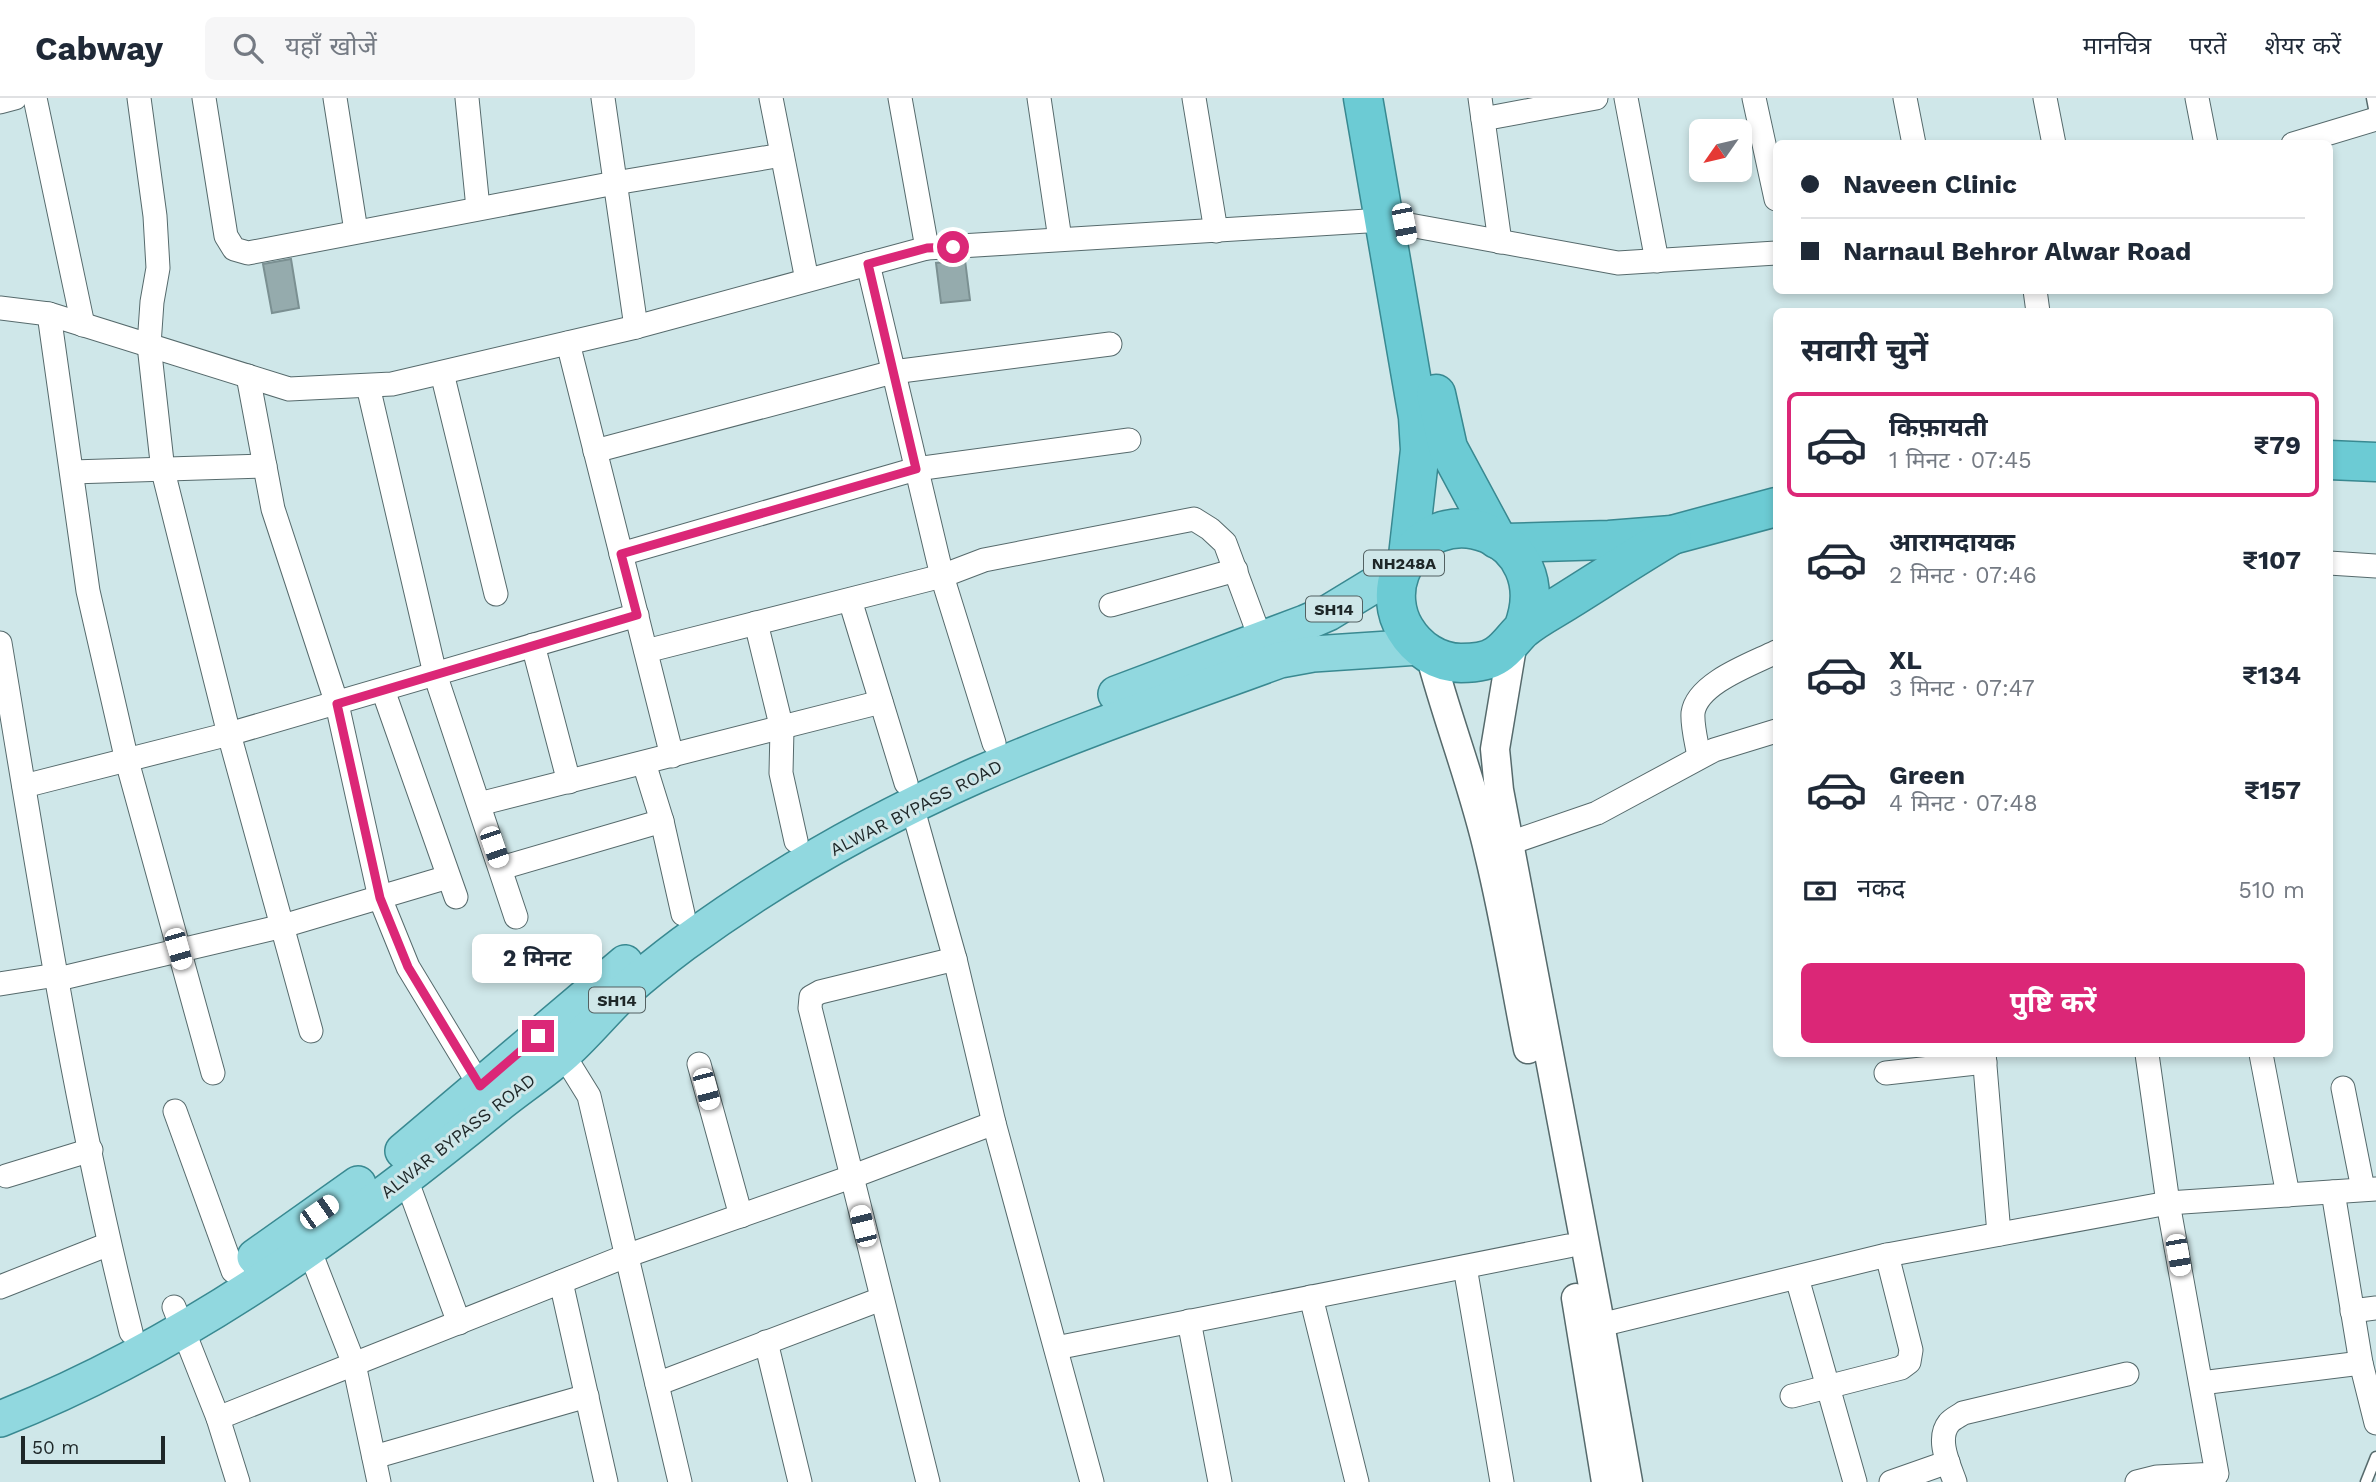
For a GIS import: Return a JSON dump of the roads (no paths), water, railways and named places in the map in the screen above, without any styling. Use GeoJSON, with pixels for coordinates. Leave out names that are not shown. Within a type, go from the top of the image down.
{"type":"FeatureCollection","features":[{"type":"Feature","properties":{"kind":"highway","name":"NH248A"},"geometry":{"type":"LineString","coordinates":[[1363,98],[1448,448],[1501,541]]}},
{"type":"Feature","properties":{"kind":"highway","name":"NH248A"},"geometry":{"type":"LineString","coordinates":[[1382,98],[1393,222],[1420,450],[1405,562],[1397,579],[1398,616],[1424,651],[1451,663],[1474,663],[1496,656],[1518,635],[1672,535]]}},
{"type":"Feature","properties":{"kind":"highway"},"geometry":{"type":"LineString","coordinates":[[2333,460],[2376,462]]}},
{"type":"Feature","properties":{"kind":"highway","name":"NH248A"},"geometry":{"type":"LineString","coordinates":[[1501,541],[1609,540],[1672,535],[1773,508]]}},
{"type":"Feature","properties":{"kind":"highway","name":"NH248A"},"geometry":{"type":"LineString","coordinates":[[1405,562],[1429,537],[1443,531],[1471,528],[1485,531],[1501,541],[1517,554],[1525,568],[1531,598],[1518,635]]}},
{"type":"Feature","properties":{"kind":"main road","name":"SH14"},"geometry":{"type":"LineString","coordinates":[[0,1395],[35,1381],[131,1332],[178,1318],[233,1272],[398,1156],[682,914],[796,841],[909,794],[994,743],[1271,650],[1405,562]]}},
{"type":"Feature","properties":{"kind":"main road","name":"SH14"},"geometry":{"type":"LineString","coordinates":[[1271,650],[1313,654],[1424,651]]}},
{"type":"Feature","properties":{"kind":"main road","name":"ALWAR BYPASS ROAD"},"geometry":{"type":"LineString","coordinates":[[0,1419],[61,1395],[178,1318],[309,1249],[406,1180],[563,1054],[626,990],[681,945],[909,794],[1041,748],[1271,650]]}},
{"type":"Feature","properties":{"kind":"street"},"geometry":{"type":"LineString","coordinates":[[0,102],[15,98]]}},
{"type":"Feature","properties":{"kind":"street"},"geometry":{"type":"LineString","coordinates":[[35,98],[83,325]]}},
{"type":"Feature","properties":{"kind":"street"},"geometry":{"type":"LineString","coordinates":[[139,98],[155,216],[158,268],[149,345],[163,471],[229,734],[311,1031]]}},
{"type":"Feature","properties":{"kind":"street"},"geometry":{"type":"LineString","coordinates":[[204,98],[226,236],[234,249],[248,253],[478,208],[782,155]]}},
{"type":"Feature","properties":{"kind":"street"},"geometry":{"type":"LineString","coordinates":[[335,98],[356,231]]}},
{"type":"Feature","properties":{"kind":"street"},"geometry":{"type":"LineString","coordinates":[[467,98],[478,208]]}},
{"type":"Feature","properties":{"kind":"street"},"geometry":{"type":"LineString","coordinates":[[603,98],[636,327]]}},
{"type":"Feature","properties":{"kind":"street"},"geometry":{"type":"LineString","coordinates":[[771,98],[807,280]]}},
{"type":"Feature","properties":{"kind":"street"},"geometry":{"type":"LineString","coordinates":[[900,98],[927,248]]}},
{"type":"Feature","properties":{"kind":"street"},"geometry":{"type":"LineString","coordinates":[[1039,98],[1060,239]]}},
{"type":"Feature","properties":{"kind":"street"},"geometry":{"type":"LineString","coordinates":[[1194,98],[1216,231]]}},
{"type":"Feature","properties":{"kind":"street"},"geometry":{"type":"LineString","coordinates":[[1500,242],[1481,109],[1596,98]]}},
{"type":"Feature","properties":{"kind":"street"},"geometry":{"type":"LineString","coordinates":[[1626,98],[1657,261]]}},
{"type":"Feature","properties":{"kind":"street"},"geometry":{"type":"LineString","coordinates":[[1754,98],[1773,185]]}},
{"type":"Feature","properties":{"kind":"street"},"geometry":{"type":"LineString","coordinates":[[1905,98],[1913,140]]}},
{"type":"Feature","properties":{"kind":"street"},"geometry":{"type":"LineString","coordinates":[[2045,98],[2052,140]]}},
{"type":"Feature","properties":{"kind":"street"},"geometry":{"type":"LineString","coordinates":[[2197,98],[2205,140]]}},
{"type":"Feature","properties":{"kind":"street"},"geometry":{"type":"LineString","coordinates":[[2305,140],[2376,119]]}},
{"type":"Feature","properties":{"kind":"street"},"geometry":{"type":"LineString","coordinates":[[0,308],[49,314],[289,389],[392,384],[442,373],[636,327],[927,248],[1393,222],[1618,263],[1773,253]]}},
{"type":"Feature","properties":{"kind":"street"},"geometry":{"type":"LineString","coordinates":[[868,264],[942,576],[994,743]]}},
{"type":"Feature","properties":{"kind":"street"},"geometry":{"type":"LineString","coordinates":[[49,314],[88,591],[127,761],[213,1073]]}},
{"type":"Feature","properties":{"kind":"street"},"geometry":{"type":"LineString","coordinates":[[568,343],[672,756]]}},
{"type":"Feature","properties":{"kind":"street"},"geometry":{"type":"LineString","coordinates":[[596,451],[893,372],[1110,344]]}},
{"type":"Feature","properties":{"kind":"street"},"geometry":{"type":"LineString","coordinates":[[442,373],[496,594]]}},
{"type":"Feature","properties":{"kind":"street"},"geometry":{"type":"LineString","coordinates":[[248,376],[273,509],[337,704],[380,898],[408,967],[480,1086]]}},
{"type":"Feature","properties":{"kind":"street"},"geometry":{"type":"LineString","coordinates":[[368,386],[435,674],[516,917]]}},
{"type":"Feature","properties":{"kind":"street"},"geometry":{"type":"LineString","coordinates":[[621,554],[916,469],[1129,440]]}},
{"type":"Feature","properties":{"kind":"street"},"geometry":{"type":"LineString","coordinates":[[72,472],[265,466]]}},
{"type":"Feature","properties":{"kind":"street"},"geometry":{"type":"LineString","coordinates":[[646,651],[942,576],[984,560],[1194,519],[1225,543],[1271,650]]}},
{"type":"Feature","properties":{"kind":"street"},"geometry":{"type":"LineString","coordinates":[[2333,563],[2376,566]]}},
{"type":"Feature","properties":{"kind":"street"},"geometry":{"type":"LineString","coordinates":[[1111,605],[1236,570]]}},
{"type":"Feature","properties":{"kind":"street"},"geometry":{"type":"LineString","coordinates":[[849,600],[909,794],[955,959],[994,1123],[1092,1482]]}},
{"type":"Feature","properties":{"kind":"street"},"geometry":{"type":"LineString","coordinates":[[15,777],[127,761],[337,704],[637,615]]}},
{"type":"Feature","properties":{"kind":"street"},"geometry":{"type":"LineString","coordinates":[[756,623],[782,729],[781,773],[796,841]]}},
{"type":"Feature","properties":{"kind":"street"},"geometry":{"type":"LineString","coordinates":[[1518,635],[1499,712],[1495,749],[1499,790],[1591,1328],[1606,1482]]}},
{"type":"Feature","properties":{"kind":"street"},"geometry":{"type":"LineString","coordinates":[[0,643],[15,777],[58,979],[109,1244],[131,1332]]}},
{"type":"Feature","properties":{"kind":"street"},"geometry":{"type":"LineString","coordinates":[[533,645],[569,782]]}},
{"type":"Feature","properties":{"kind":"street"},"geometry":{"type":"LineString","coordinates":[[1424,651],[1473,793],[1490,855],[1567,1246],[1591,1328],[1628,1482],[1620,1482]]}},
{"type":"Feature","properties":{"kind":"street"},"geometry":{"type":"LineString","coordinates":[[1699,757],[1693,712],[1700,695],[1715,683],[1773,654]]}},
{"type":"Feature","properties":{"kind":"street"},"geometry":{"type":"LineString","coordinates":[[0,984],[50,976],[58,979],[283,926],[380,898],[452,887],[383,690]]}},
{"type":"Feature","properties":{"kind":"street"},"geometry":{"type":"LineString","coordinates":[[479,804],[881,702]]}},
{"type":"Feature","properties":{"kind":"street"},"geometry":{"type":"LineString","coordinates":[[1510,843],[1597,813],[1714,750],[1773,732]]}},
{"type":"Feature","properties":{"kind":"street"},"geometry":{"type":"LineString","coordinates":[[644,763],[662,821],[682,914]]}},
{"type":"Feature","properties":{"kind":"street"},"geometry":{"type":"LineString","coordinates":[[501,868],[662,821]]}},
{"type":"Feature","properties":{"kind":"street"},"geometry":{"type":"LineString","coordinates":[[928,1482],[810,1008],[811,997],[820,992],[955,959]]}},
{"type":"Feature","properties":{"kind":"street"},"geometry":{"type":"LineString","coordinates":[[563,1054],[589,1096],[680,1482]]}},
{"type":"Feature","properties":{"kind":"street"},"geometry":{"type":"LineString","coordinates":[[2137,1482],[2157,1477],[2217,1474],[2168,1203],[2147,1057]]}},
{"type":"Feature","properties":{"kind":"street"},"geometry":{"type":"LineString","coordinates":[[2262,1057],[2288,1195]]}},
{"type":"Feature","properties":{"kind":"street"},"geometry":{"type":"LineString","coordinates":[[1886,1073],[1984,1058],[1999,1234]]}},
{"type":"Feature","properties":{"kind":"street"},"geometry":{"type":"LineString","coordinates":[[699,1064],[741,1216]]}},
{"type":"Feature","properties":{"kind":"street"},"geometry":{"type":"LineString","coordinates":[[1591,1328],[1887,1255],[2168,1203],[2370,1189],[2343,1088]]}},
{"type":"Feature","properties":{"kind":"street"},"geometry":{"type":"LineString","coordinates":[[175,1111],[233,1272]]}},
{"type":"Feature","properties":{"kind":"street"},"geometry":{"type":"LineString","coordinates":[[218,1418],[626,1256],[851,1177],[994,1123]]}},
{"type":"Feature","properties":{"kind":"street"},"geometry":{"type":"LineString","coordinates":[[6,1175],[90,1150]]}},
{"type":"Feature","properties":{"kind":"street"},"geometry":{"type":"LineString","coordinates":[[406,1180],[460,1323]]}},
{"type":"Feature","properties":{"kind":"street"},"geometry":{"type":"LineString","coordinates":[[2333,1192],[2361,1363],[2376,1423]]}},
{"type":"Feature","properties":{"kind":"street"},"geometry":{"type":"LineString","coordinates":[[0,1287],[109,1244]]}},
{"type":"Feature","properties":{"kind":"street"},"geometry":{"type":"LineString","coordinates":[[1056,1348],[1567,1246]]}},
{"type":"Feature","properties":{"kind":"street"},"geometry":{"type":"LineString","coordinates":[[309,1249],[354,1364],[379,1482]]}},
{"type":"Feature","properties":{"kind":"street"},"geometry":{"type":"LineString","coordinates":[[1792,1396],[1901,1368],[1909,1362],[1911,1350],[1887,1255]]}},
{"type":"Feature","properties":{"kind":"street"},"geometry":{"type":"LineString","coordinates":[[1465,1266],[1502,1482]]}},
{"type":"Feature","properties":{"kind":"street"},"geometry":{"type":"LineString","coordinates":[[1797,1278],[1855,1482]]}},
{"type":"Feature","properties":{"kind":"street"},"geometry":{"type":"LineString","coordinates":[[561,1282],[606,1482]]}},
{"type":"Feature","properties":{"kind":"street"},"geometry":{"type":"LineString","coordinates":[[1311,1297],[1357,1482]]}},
{"type":"Feature","properties":{"kind":"street"},"geometry":{"type":"LineString","coordinates":[[657,1384],[881,1299]]}},
{"type":"Feature","properties":{"kind":"street"},"geometry":{"type":"LineString","coordinates":[[2352,1311],[2376,1308]]}},
{"type":"Feature","properties":{"kind":"street"},"geometry":{"type":"LineString","coordinates":[[178,1318],[218,1418],[239,1482]]}},
{"type":"Feature","properties":{"kind":"street"},"geometry":{"type":"LineString","coordinates":[[1189,1321],[1220,1482]]}},
{"type":"Feature","properties":{"kind":"street"},"geometry":{"type":"LineString","coordinates":[[766,1342],[800,1482]]}},
{"type":"Feature","properties":{"kind":"street"},"geometry":{"type":"LineString","coordinates":[[2201,1383],[2361,1363]]}},
{"type":"Feature","properties":{"kind":"street"},"geometry":{"type":"LineString","coordinates":[[1891,1482],[1951,1472],[1943,1437],[1949,1423],[1963,1413],[2127,1374]]}},
{"type":"Feature","properties":{"kind":"street"},"geometry":{"type":"LineString","coordinates":[[374,1457],[587,1396]]}},
{"type":"Feature","properties":{"kind":"lane"},"geometry":{"type":"LineString","coordinates":[[2372,98],[2376,119]]}},
{"type":"Feature","properties":{"kind":"lane"},"geometry":{"type":"LineString","coordinates":[[2366,1482],[2376,1457]]}}]}
